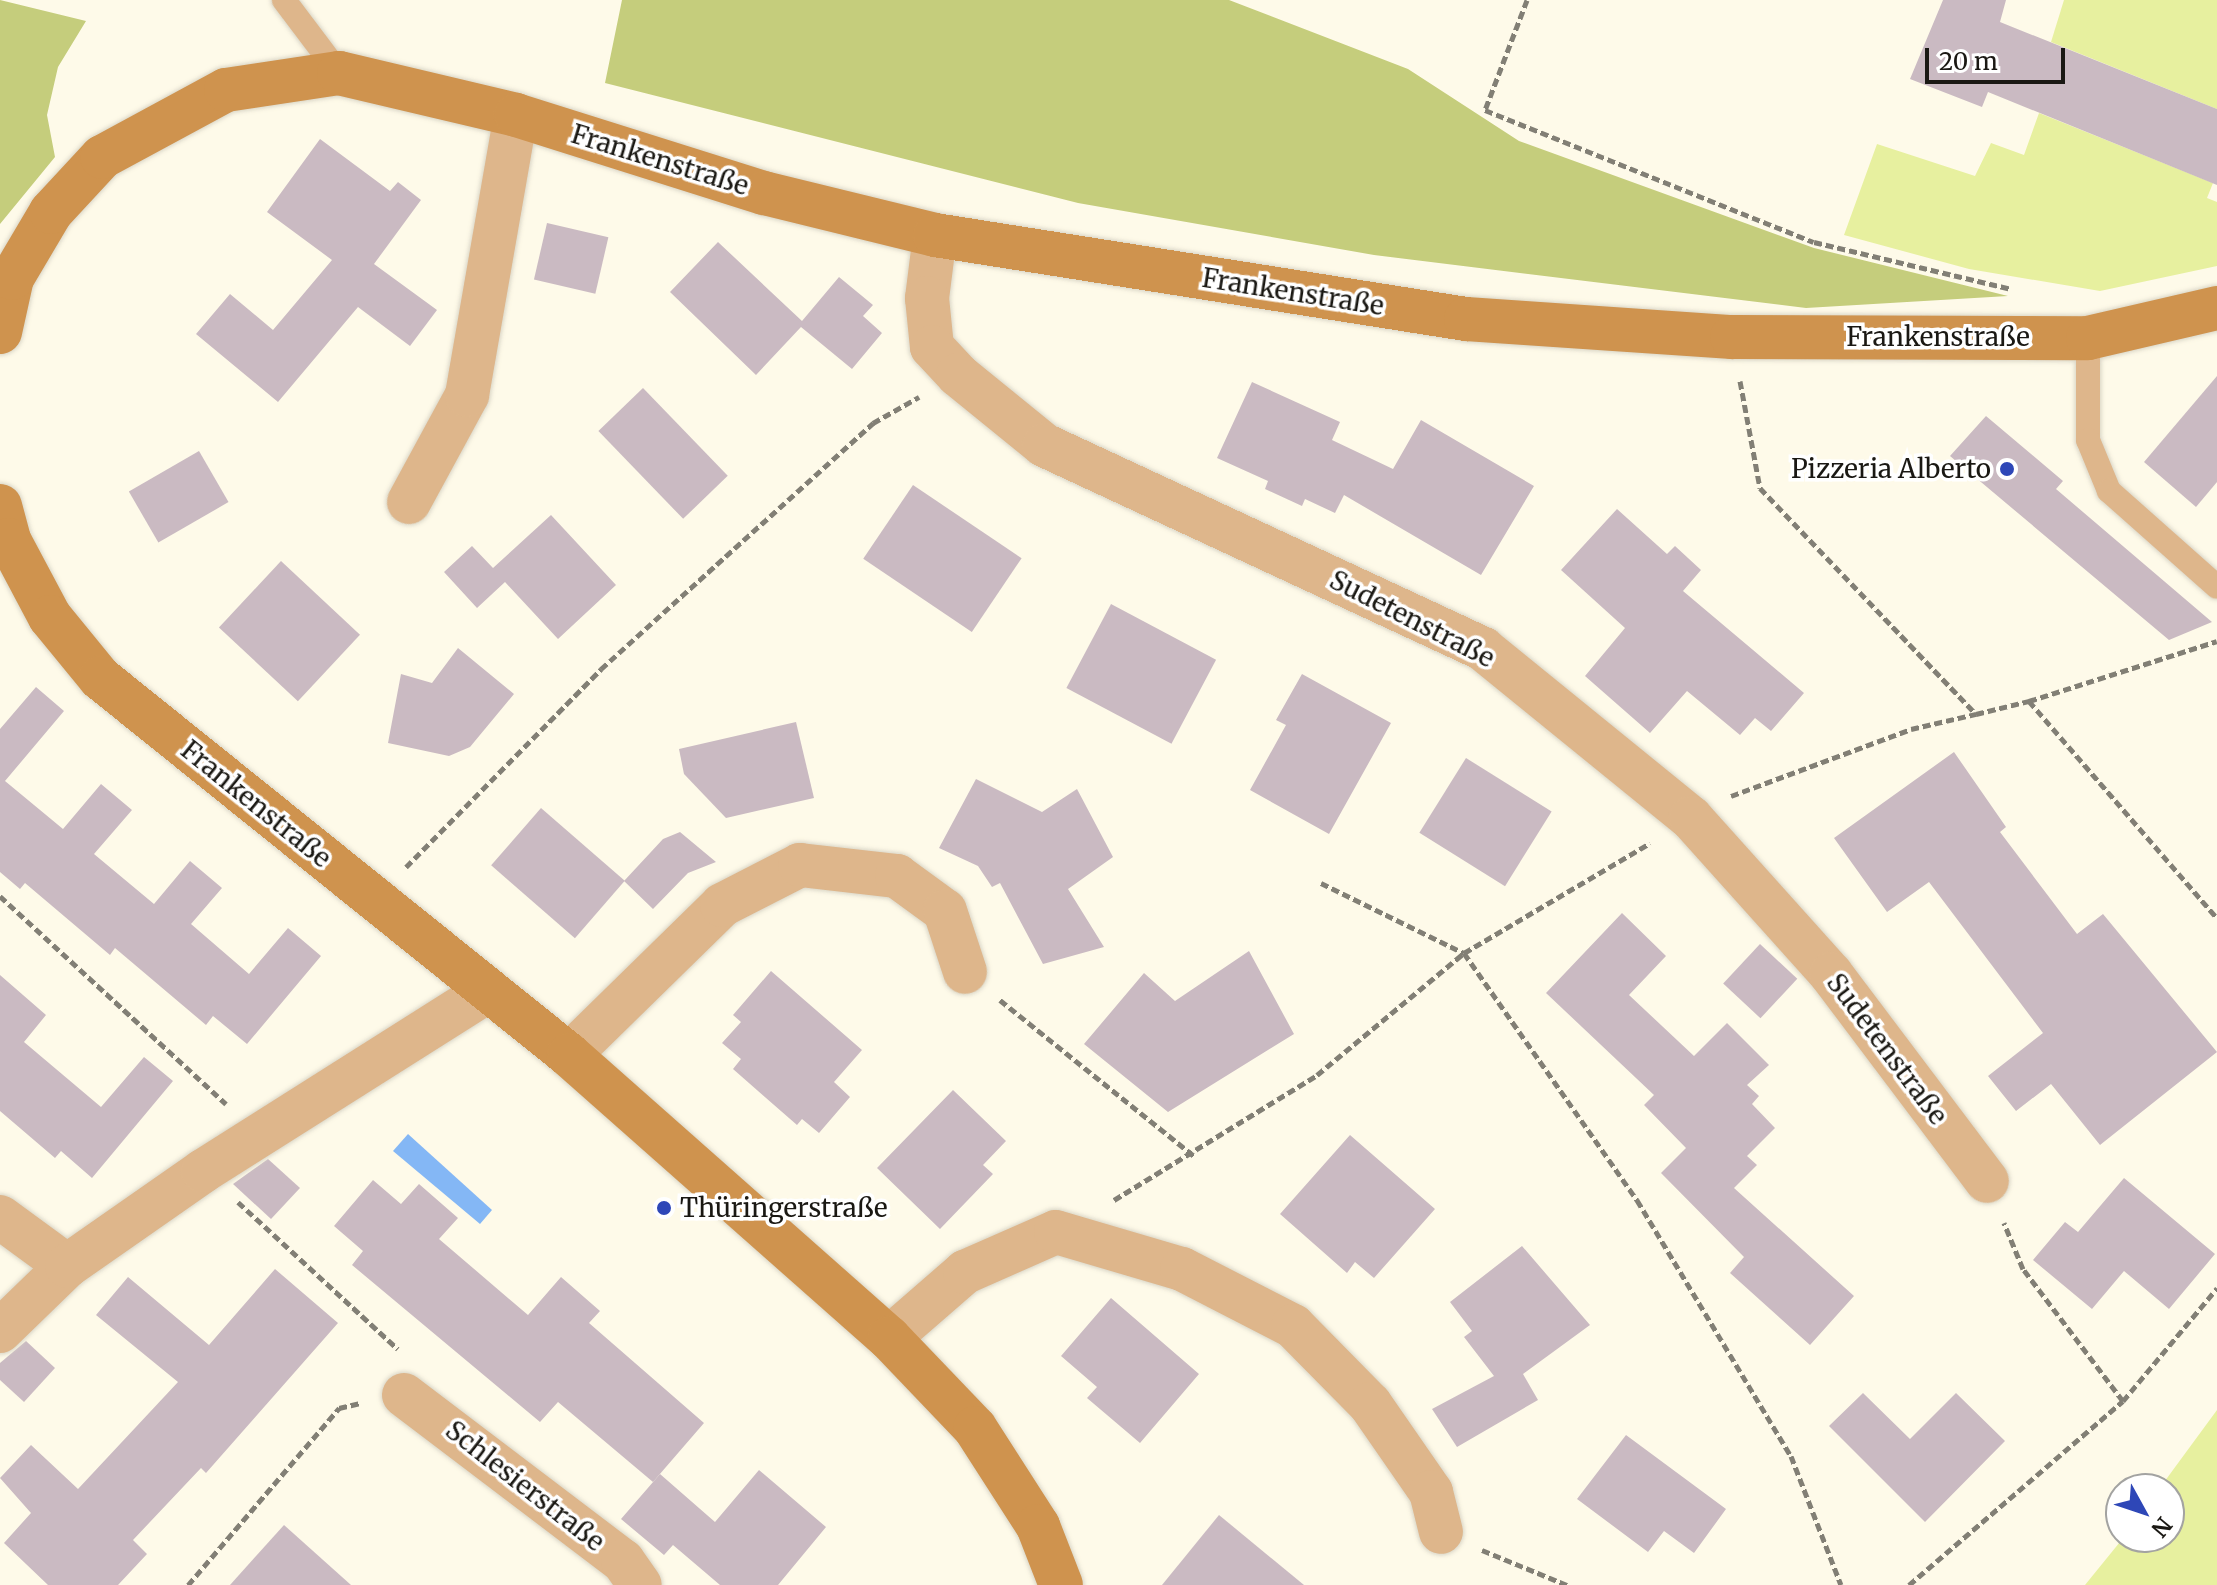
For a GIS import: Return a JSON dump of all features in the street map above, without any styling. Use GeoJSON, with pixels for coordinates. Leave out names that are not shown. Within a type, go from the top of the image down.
{"type":"FeatureCollection","features":[{"type":"Feature","properties":{"kind":"street","name":"Frankenstraße"},"geometry":{"type":"LineString","coordinates":[[0,332],[12,278],[51,212],[102,157],[226,90],[339,73],[516,115],[764,193],[935,235],[1466,319],[1732,337],[2088,338],[2217,308]]}},
{"type":"Feature","properties":{"kind":"street"},"geometry":{"type":"LineString","coordinates":[[409,502],[467,395],[516,115]]}},
{"type":"Feature","properties":{"kind":"street","name":"Sudetenstraße"},"geometry":{"type":"LineString","coordinates":[[935,235],[927,298],[932,347],[1044,445],[1483,649],[1691,818],[1831,974],[1987,1181]]}},
{"type":"Feature","properties":{"kind":"street","name":"Frankenstraße"},"geometry":{"type":"LineString","coordinates":[[0,506],[9,540],[50,617],[100,678],[373,902],[569,1055],[889,1338],[975,1428],[1038,1526],[1061,1585]]}},
{"type":"Feature","properties":{"kind":"street"},"geometry":{"type":"LineString","coordinates":[[569,1055],[722,905],[800,865],[897,876],[945,911],[965,972]]}},
{"type":"Feature","properties":{"kind":"street"},"geometry":{"type":"LineString","coordinates":[[0,1331],[67,1266],[203,1171],[488,991]]}},
{"type":"Feature","properties":{"kind":"street"},"geometry":{"type":"LineString","coordinates":[[0,1217],[67,1266]]}},
{"type":"Feature","properties":{"kind":"street"},"geometry":{"type":"LineString","coordinates":[[889,1338],[965,1272],[1056,1232],[1182,1269],[1293,1326],[1370,1404],[1431,1492],[1441,1532]]}},
{"type":"Feature","properties":{"kind":"street","name":"Schlesierstraße"},"geometry":{"type":"LineString","coordinates":[[404,1395],[623,1561],[640,1585]]}},
{"type":"Feature","properties":{"kind":"lane"},"geometry":{"type":"LineString","coordinates":[[284,0],[339,73]]}},
{"type":"Feature","properties":{"kind":"lane"},"geometry":{"type":"LineString","coordinates":[[2088,338],[2088,440],[2109,491],[2217,587]]}},
{"type":"Feature","properties":{"kind":"path"},"geometry":{"type":"LineString","coordinates":[[1527,0],[1485,110],[1814,242],[2014,290]]}},
{"type":"Feature","properties":{"kind":"path"},"geometry":{"type":"LineString","coordinates":[[1732,337],[1760,488],[1976,714]]}},
{"type":"Feature","properties":{"kind":"path"},"geometry":{"type":"LineString","coordinates":[[373,902],[601,669],[873,423]]}},
{"type":"Feature","properties":{"kind":"path"},"geometry":{"type":"LineString","coordinates":[[1056,1232],[1194,1156],[1254,1110],[1317,1075],[1464,953],[1691,818],[1749,787],[1911,729],[2029,701],[2217,641]]}},
{"type":"Feature","properties":{"kind":"path"},"geometry":{"type":"LineString","coordinates":[[2029,701],[2217,918]]}},
{"type":"Feature","properties":{"kind":"path"},"geometry":{"type":"LineString","coordinates":[[1321,883],[1464,953],[1637,1200],[1791,1456],[1841,1585]]}},
{"type":"Feature","properties":{"kind":"path"},"geometry":{"type":"LineString","coordinates":[[0,896],[260,1135]]}},
{"type":"Feature","properties":{"kind":"path"},"geometry":{"type":"LineString","coordinates":[[965,972],[1194,1156]]}},
{"type":"Feature","properties":{"kind":"path"},"geometry":{"type":"LineString","coordinates":[[188,1585],[339,1408],[404,1395],[398,1347],[203,1171]]}},
{"type":"Feature","properties":{"kind":"path"},"geometry":{"type":"LineString","coordinates":[[2023,1269],[2123,1401]]}},
{"type":"Feature","properties":{"kind":"path"},"geometry":{"type":"LineString","coordinates":[[1909,1585],[2123,1401],[2217,1288]]}},
{"type":"Feature","properties":{"kind":"path"},"geometry":{"type":"LineString","coordinates":[[1441,1532],[1567,1585]]}},
{"type":"Feature","properties":{"kind":"green space"},"geometry":{"type":"Polygon","coordinates":[[[0,0],[86,21],[58,67],[47,115],[55,157],[0,224],[0,0]]]}},
{"type":"Feature","properties":{"kind":"green space"},"geometry":{"type":"Polygon","coordinates":[[[622,0],[1229,0],[1408,69],[1519,141],[1814,248],[2008,296],[1806,308],[1374,255],[1078,203],[605,83],[622,0]]]}},
{"type":"Feature","properties":{"kind":"green space"},"geometry":{"type":"Polygon","coordinates":[[[2064,0],[2217,0],[2217,109],[2051,42],[2064,0]]]}},
{"type":"Feature","properties":{"kind":"green space"},"geometry":{"type":"Polygon","coordinates":[[[2039,113],[2213,183],[2207,198],[2217,202],[2217,266],[2100,291],[1969,269],[1844,235],[1877,144],[1975,176],[1991,143],[2024,155],[2039,113]]]}},
{"type":"Feature","properties":{"kind":"green space"},"geometry":{"type":"Polygon","coordinates":[[[2217,1410],[2217,1585],[2085,1585],[2111,1553],[2185,1553],[2185,1473],[2171,1473],[2217,1410]]]}},
{"type":"Feature","properties":{"kind":"water"},"geometry":{"type":"Polygon","coordinates":[[[408,1134],[492,1210],[480,1224],[393,1151],[408,1134]]]}},
{"type":"Feature","properties":{"kind":"building"},"geometry":{"type":"Polygon","coordinates":[[[1943,0],[2006,0],[2000,22],[2217,109],[2217,185],[1988,92],[1982,107],[1910,79],[1943,0]]]}},
{"type":"Feature","properties":{"kind":"building"},"geometry":{"type":"Polygon","coordinates":[[[320,139],[390,191],[398,182],[421,200],[374,264],[437,310],[410,346],[358,307],[278,402],[196,334],[230,294],[273,330],[332,260],[267,212],[320,139]]]}},
{"type":"Feature","properties":{"kind":"building"},"geometry":{"type":"Polygon","coordinates":[[[547,223],[608,237],[595,294],[534,280],[547,223]]]}},
{"type":"Feature","properties":{"kind":"building"},"geometry":{"type":"Polygon","coordinates":[[[718,242],[802,321],[839,277],[873,305],[863,316],[882,333],[852,369],[801,327],[756,375],[670,292],[718,242]]]}},
{"type":"Feature","properties":{"kind":"building"},"geometry":{"type":"Polygon","coordinates":[[[2217,376],[2217,482],[2196,507],[2144,462],[2217,376]]]}},
{"type":"Feature","properties":{"kind":"building"},"geometry":{"type":"Polygon","coordinates":[[[1252,382],[1340,422],[1332,440],[1393,469],[1421,420],[1534,486],[1481,575],[1344,495],[1335,513],[1305,499],[1302,506],[1265,489],[1268,481],[1217,458],[1252,382]]]}},
{"type":"Feature","properties":{"kind":"building"},"geometry":{"type":"Polygon","coordinates":[[[643,388],[728,476],[683,519],[598,431],[643,388]]]}},
{"type":"Feature","properties":{"kind":"building"},"geometry":{"type":"Polygon","coordinates":[[[1986,416],[2063,481],[2056,489],[2212,622],[2169,640],[1950,456],[1986,416]]]}},
{"type":"Feature","properties":{"kind":"building"},"geometry":{"type":"Polygon","coordinates":[[[199,451],[228,502],[158,543],[129,492],[199,451]]]}},
{"type":"Feature","properties":{"kind":"building"},"geometry":{"type":"Polygon","coordinates":[[[913,485],[1022,558],[972,632],[863,559],[913,485]]]}},
{"type":"Feature","properties":{"kind":"building"},"geometry":{"type":"Polygon","coordinates":[[[1617,509],[1667,554],[1675,546],[1701,570],[1683,591],[1804,693],[1771,731],[1755,718],[1740,735],[1687,691],[1650,733],[1585,676],[1625,628],[1561,570],[1617,509]]]}},
{"type":"Feature","properties":{"kind":"building"},"geometry":{"type":"Polygon","coordinates":[[[551,515],[616,585],[558,639],[505,582],[477,608],[444,572],[472,546],[493,568],[551,515]]]}},
{"type":"Feature","properties":{"kind":"building"},"geometry":{"type":"Polygon","coordinates":[[[281,561],[360,635],[298,701],[219,628],[281,561]]]}},
{"type":"Feature","properties":{"kind":"building"},"geometry":{"type":"Polygon","coordinates":[[[1111,604],[1216,660],[1171,744],[1066,688],[1111,604]]]}},
{"type":"Feature","properties":{"kind":"building"},"geometry":{"type":"Polygon","coordinates":[[[458,648],[514,694],[470,747],[449,756],[388,743],[401,674],[432,683],[458,648]]]}},
{"type":"Feature","properties":{"kind":"building"},"geometry":{"type":"Polygon","coordinates":[[[1302,674],[1391,723],[1329,834],[1250,790],[1286,725],[1276,720],[1302,674]]]}},
{"type":"Feature","properties":{"kind":"building"},"geometry":{"type":"Polygon","coordinates":[[[36,687],[64,711],[5,781],[63,829],[101,784],[132,810],[94,854],[154,904],[190,861],[222,888],[191,924],[249,974],[288,928],[321,956],[247,1044],[213,1016],[206,1025],[115,948],[110,955],[25,883],[20,889],[0,872],[0,729],[36,687]]]}},
{"type":"Feature","properties":{"kind":"building"},"geometry":{"type":"Polygon","coordinates":[[[796,722],[814,798],[726,818],[684,774],[679,749],[796,722]]]}},
{"type":"Feature","properties":{"kind":"building"},"geometry":{"type":"Polygon","coordinates":[[[1954,752],[2006,827],[2000,832],[2077,934],[2103,914],[2217,1052],[2100,1145],[2051,1084],[2016,1111],[1988,1076],[2043,1033],[1929,882],[1887,912],[1834,838],[1954,752]]]}},
{"type":"Feature","properties":{"kind":"building"},"geometry":{"type":"Polygon","coordinates":[[[1466,758],[1552,812],[1505,886],[1419,833],[1466,758]]]}},
{"type":"Feature","properties":{"kind":"building"},"geometry":{"type":"Polygon","coordinates":[[[976,779],[1042,812],[1077,789],[1113,857],[1068,889],[1104,947],[1043,964],[1000,883],[992,887],[978,866],[939,848],[976,779]]]}},
{"type":"Feature","properties":{"kind":"building"},"geometry":{"type":"Polygon","coordinates":[[[541,808],[625,881],[575,938],[491,865],[541,808]]]}},
{"type":"Feature","properties":{"kind":"building"},"geometry":{"type":"Polygon","coordinates":[[[680,832],[716,862],[688,873],[653,909],[624,881],[663,839],[680,832]]]}},
{"type":"Feature","properties":{"kind":"building"},"geometry":{"type":"Polygon","coordinates":[[[1622,913],[1666,956],[1629,995],[1694,1056],[1727,1023],[1769,1065],[1747,1085],[1759,1096],[1752,1104],[1775,1128],[1747,1156],[1757,1165],[1734,1188],[1854,1296],[1810,1345],[1730,1273],[1744,1257],[1661,1173],[1686,1148],[1644,1105],[1654,1095],[1546,993],[1622,913]]]}},
{"type":"Feature","properties":{"kind":"building"},"geometry":{"type":"Polygon","coordinates":[[[1760,944],[1797,979],[1760,1018],[1723,983],[1760,944]]]}},
{"type":"Feature","properties":{"kind":"building"},"geometry":{"type":"Polygon","coordinates":[[[1249,951],[1294,1034],[1168,1112],[1084,1044],[1144,973],[1175,1001],[1249,951]]]}},
{"type":"Feature","properties":{"kind":"building"},"geometry":{"type":"Polygon","coordinates":[[[771,971],[862,1050],[834,1082],[850,1097],[819,1133],[802,1119],[797,1125],[733,1069],[741,1059],[722,1043],[741,1022],[733,1015],[771,971]]]}},
{"type":"Feature","properties":{"kind":"building"},"geometry":{"type":"Polygon","coordinates":[[[0,975],[46,1015],[24,1042],[101,1107],[144,1057],[173,1081],[92,1178],[61,1151],[55,1158],[0,1111],[0,975]]]}},
{"type":"Feature","properties":{"kind":"building"},"geometry":{"type":"Polygon","coordinates":[[[953,1090],[1006,1141],[983,1165],[993,1174],[940,1229],[877,1168],[953,1090]]]}},
{"type":"Feature","properties":{"kind":"building"},"geometry":{"type":"Polygon","coordinates":[[[1350,1135],[1435,1209],[1374,1278],[1355,1262],[1347,1273],[1280,1214],[1350,1135]]]}},
{"type":"Feature","properties":{"kind":"building"},"geometry":{"type":"Polygon","coordinates":[[[268,1159],[300,1188],[271,1219],[233,1184],[268,1159]]]}},
{"type":"Feature","properties":{"kind":"building"},"geometry":{"type":"Polygon","coordinates":[[[2124,1178],[2215,1254],[2169,1309],[2124,1271],[2092,1309],[2033,1260],[2065,1222],[2078,1232],[2124,1178]]]}},
{"type":"Feature","properties":{"kind":"building"},"geometry":{"type":"Polygon","coordinates":[[[373,1180],[401,1204],[419,1184],[458,1218],[439,1239],[528,1315],[561,1277],[600,1311],[589,1323],[704,1423],[653,1482],[558,1402],[540,1422],[352,1265],[363,1251],[334,1226],[373,1180]]]}},
{"type":"Feature","properties":{"kind":"building"},"geometry":{"type":"Polygon","coordinates":[[[1522,1246],[1590,1325],[1523,1374],[1538,1400],[1457,1447],[1432,1409],[1494,1376],[1464,1337],[1472,1331],[1450,1302],[1522,1246]]]}},
{"type":"Feature","properties":{"kind":"building"},"geometry":{"type":"Polygon","coordinates":[[[275,1269],[338,1323],[206,1473],[201,1468],[133,1540],[147,1554],[118,1585],[48,1585],[4,1543],[31,1513],[0,1478],[31,1445],[78,1489],[178,1382],[96,1315],[128,1277],[209,1345],[275,1269]]]}},
{"type":"Feature","properties":{"kind":"building"},"geometry":{"type":"Polygon","coordinates":[[[1111,1298],[1199,1374],[1140,1443],[1087,1398],[1097,1387],[1061,1356],[1111,1298]]]}},
{"type":"Feature","properties":{"kind":"building"},"geometry":{"type":"Polygon","coordinates":[[[26,1341],[55,1368],[24,1402],[0,1380],[0,1363],[26,1341]]]}},
{"type":"Feature","properties":{"kind":"building"},"geometry":{"type":"Polygon","coordinates":[[[1863,1393],[1910,1439],[1956,1393],[2005,1441],[1925,1522],[1829,1426],[1863,1393]]]}},
{"type":"Feature","properties":{"kind":"building"},"geometry":{"type":"Polygon","coordinates":[[[1626,1435],[1726,1509],[1694,1553],[1664,1531],[1648,1552],[1577,1499],[1626,1435]]]}},
{"type":"Feature","properties":{"kind":"building"},"geometry":{"type":"Polygon","coordinates":[[[759,1470],[826,1527],[778,1585],[720,1585],[673,1545],[664,1555],[621,1519],[660,1474],[715,1522],[759,1470]]]}},
{"type":"Feature","properties":{"kind":"building"},"geometry":{"type":"Polygon","coordinates":[[[1219,1515],[1304,1585],[1162,1585],[1219,1515]]]}},
{"type":"Feature","properties":{"kind":"building"},"geometry":{"type":"Polygon","coordinates":[[[284,1525],[351,1585],[230,1585],[284,1525]]]}},
{"type":"Feature","properties":{"kind":"place","name":"Pizzeria Alberto"},"geometry":{"type":"Point","coordinates":[2007,469]}},
{"type":"Feature","properties":{"kind":"place","name":"Thüringerstraße"},"geometry":{"type":"Point","coordinates":[664,1208]}}]}
